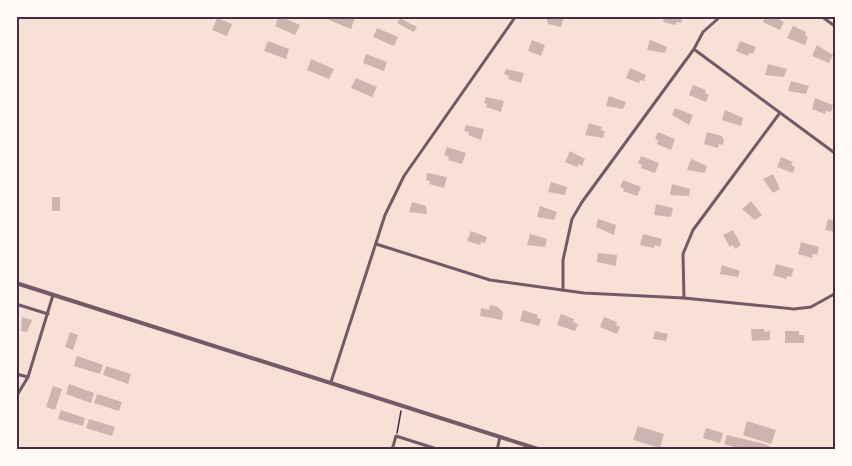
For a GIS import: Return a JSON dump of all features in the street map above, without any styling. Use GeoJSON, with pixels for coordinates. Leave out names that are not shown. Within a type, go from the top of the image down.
{"type":"FeatureCollection","features":[{"type":"Feature","properties":{"kind":"street"},"geometry":{"type":"LineString","coordinates":[[331,382],[385,215],[404,176],[516,16]]}},
{"type":"Feature","properties":{"kind":"street"},"geometry":{"type":"LineString","coordinates":[[563,290],[563,260],[572,219],[694,49],[703,32],[721,16]]}},
{"type":"Feature","properties":{"kind":"street"},"geometry":{"type":"LineString","coordinates":[[821,16],[836,27]]}},
{"type":"Feature","properties":{"kind":"street"},"geometry":{"type":"LineString","coordinates":[[694,49],[836,154]]}},
{"type":"Feature","properties":{"kind":"street"},"geometry":{"type":"LineString","coordinates":[[684,298],[683,254],[693,230],[779,114]]}},
{"type":"Feature","properties":{"kind":"street"},"geometry":{"type":"LineString","coordinates":[[376,244],[490,280],[563,290],[684,298],[794,309],[811,307],[836,294]]}},
{"type":"Feature","properties":{"kind":"street"},"geometry":{"type":"LineString","coordinates":[[16,283],[541,450]]}},
{"type":"Feature","properties":{"kind":"street"},"geometry":{"type":"LineString","coordinates":[[16,397],[28,377],[53,295]]}},
{"type":"Feature","properties":{"kind":"street"},"geometry":{"type":"LineString","coordinates":[[16,304],[48,314]]}},
{"type":"Feature","properties":{"kind":"street"},"geometry":{"type":"LineString","coordinates":[[16,374],[28,377]]}},
{"type":"Feature","properties":{"kind":"street"},"geometry":{"type":"LineString","coordinates":[[392,450],[396,436],[440,450]]}},
{"type":"Feature","properties":{"kind":"street"},"geometry":{"type":"LineString","coordinates":[[497,450],[501,436]]}},
{"type":"Feature","properties":{"kind":"path"},"geometry":{"type":"LineString","coordinates":[[396,436],[402,405]]}},
{"type":"Feature","properties":{"kind":"building"},"geometry":{"type":"Polygon","coordinates":[[[279,16],[300,25],[295,35],[275,26],[279,16]]]}},
{"type":"Feature","properties":{"kind":"building"},"geometry":{"type":"Polygon","coordinates":[[[330,16],[355,18],[351,29],[329,20],[330,16]]]}},
{"type":"Feature","properties":{"kind":"building"},"geometry":{"type":"Polygon","coordinates":[[[546,16],[564,16],[561,27],[548,24],[546,16]]]}},
{"type":"Feature","properties":{"kind":"building"},"geometry":{"type":"Polygon","coordinates":[[[664,16],[683,16],[681,23],[676,22],[676,25],[663,22],[664,16]]]}},
{"type":"Feature","properties":{"kind":"building"},"geometry":{"type":"Polygon","coordinates":[[[766,16],[782,16],[780,20],[784,22],[780,30],[763,22],[766,16]]]}},
{"type":"Feature","properties":{"kind":"building"},"geometry":{"type":"Polygon","coordinates":[[[217,18],[232,24],[227,36],[212,30],[217,18]]]}},
{"type":"Feature","properties":{"kind":"building"},"geometry":{"type":"Polygon","coordinates":[[[400,18],[417,27],[414,32],[397,23],[400,18]]]}},
{"type":"Feature","properties":{"kind":"building"},"geometry":{"type":"Polygon","coordinates":[[[793,26],[806,32],[805,36],[808,37],[805,45],[787,38],[793,26]]]}},
{"type":"Feature","properties":{"kind":"building"},"geometry":{"type":"Polygon","coordinates":[[[377,28],[398,37],[394,46],[373,37],[377,28]]]}},
{"type":"Feature","properties":{"kind":"building"},"geometry":{"type":"Polygon","coordinates":[[[532,40],[545,45],[541,56],[528,51],[532,40]]]}},
{"type":"Feature","properties":{"kind":"building"},"geometry":{"type":"Polygon","coordinates":[[[650,40],[667,47],[665,53],[647,50],[650,40]]]}},
{"type":"Feature","properties":{"kind":"building"},"geometry":{"type":"Polygon","coordinates":[[[268,41],[289,49],[286,59],[264,51],[268,41]]]}},
{"type":"Feature","properties":{"kind":"building"},"geometry":{"type":"Polygon","coordinates":[[[740,41],[756,47],[753,54],[749,53],[748,56],[736,51],[740,41]]]}},
{"type":"Feature","properties":{"kind":"building"},"geometry":{"type":"Polygon","coordinates":[[[817,45],[833,55],[829,63],[812,56],[817,45]]]}},
{"type":"Feature","properties":{"kind":"building"},"geometry":{"type":"Polygon","coordinates":[[[366,54],[387,62],[384,71],[363,63],[366,54]]]}},
{"type":"Feature","properties":{"kind":"building"},"geometry":{"type":"Polygon","coordinates":[[[311,59],[334,69],[329,79],[307,70],[311,59]]]}},
{"type":"Feature","properties":{"kind":"building"},"geometry":{"type":"Polygon","coordinates":[[[768,64],[787,69],[784,77],[765,75],[768,64]]]}},
{"type":"Feature","properties":{"kind":"building"},"geometry":{"type":"Polygon","coordinates":[[[630,68],[646,75],[644,81],[640,80],[639,83],[626,78],[630,68]]]}},
{"type":"Feature","properties":{"kind":"building"},"geometry":{"type":"Polygon","coordinates":[[[506,69],[524,73],[521,83],[508,79],[509,76],[504,74],[506,69]]]}},
{"type":"Feature","properties":{"kind":"building"},"geometry":{"type":"Polygon","coordinates":[[[356,78],[377,87],[372,97],[351,88],[356,78]]]}},
{"type":"Feature","properties":{"kind":"building"},"geometry":{"type":"Polygon","coordinates":[[[791,81],[809,86],[806,94],[788,91],[791,81]]]}},
{"type":"Feature","properties":{"kind":"building"},"geometry":{"type":"Polygon","coordinates":[[[693,85],[706,90],[705,93],[709,95],[706,102],[689,95],[693,85]]]}},
{"type":"Feature","properties":{"kind":"building"},"geometry":{"type":"Polygon","coordinates":[[[609,96],[626,102],[623,109],[606,106],[609,96]]]}},
{"type":"Feature","properties":{"kind":"building"},"geometry":{"type":"Polygon","coordinates":[[[486,97],[504,101],[501,112],[486,107],[487,104],[484,103],[486,97]]]}},
{"type":"Feature","properties":{"kind":"building"},"geometry":{"type":"Polygon","coordinates":[[[815,98],[833,105],[831,112],[826,111],[825,114],[812,109],[815,98]]]}},
{"type":"Feature","properties":{"kind":"building"},"geometry":{"type":"Polygon","coordinates":[[[675,108],[693,115],[689,125],[672,115],[675,108]]]}},
{"type":"Feature","properties":{"kind":"building"},"geometry":{"type":"Polygon","coordinates":[[[725,110],[743,118],[741,126],[722,120],[725,110]]]}},
{"type":"Feature","properties":{"kind":"building"},"geometry":{"type":"Polygon","coordinates":[[[589,123],[602,127],[601,130],[605,131],[603,138],[585,135],[589,123]]]}},
{"type":"Feature","properties":{"kind":"building"},"geometry":{"type":"Polygon","coordinates":[[[466,125],[484,129],[481,140],[464,131],[466,125]]]}},
{"type":"Feature","properties":{"kind":"building"},"geometry":{"type":"Polygon","coordinates":[[[658,132],[675,139],[671,150],[657,144],[658,140],[655,139],[658,132]]]}},
{"type":"Feature","properties":{"kind":"building"},"geometry":{"type":"Polygon","coordinates":[[[707,132],[722,136],[723,145],[719,144],[718,148],[704,144],[707,132]]]}},
{"type":"Feature","properties":{"kind":"building"},"geometry":{"type":"Polygon","coordinates":[[[447,147],[466,153],[462,164],[448,160],[449,157],[444,155],[447,147]]]}},
{"type":"Feature","properties":{"kind":"building"},"geometry":{"type":"Polygon","coordinates":[[[570,151],[585,159],[582,166],[579,164],[577,167],[565,162],[570,151]]]}},
{"type":"Feature","properties":{"kind":"building"},"geometry":{"type":"Polygon","coordinates":[[[641,156],[659,163],[655,173],[641,168],[642,165],[638,163],[641,156]]]}},
{"type":"Feature","properties":{"kind":"building"},"geometry":{"type":"Polygon","coordinates":[[[781,157],[793,162],[791,165],[795,167],[793,173],[777,167],[781,157]]]}},
{"type":"Feature","properties":{"kind":"building"},"geometry":{"type":"Polygon","coordinates":[[[691,159],[707,166],[705,173],[687,170],[691,159]]]}},
{"type":"Feature","properties":{"kind":"building"},"geometry":{"type":"Polygon","coordinates":[[[427,173],[447,177],[444,188],[429,184],[430,181],[426,180],[427,173]]]}},
{"type":"Feature","properties":{"kind":"building"},"geometry":{"type":"Polygon","coordinates":[[[773,174],[780,189],[773,193],[763,179],[773,174]]]}},
{"type":"Feature","properties":{"kind":"building"},"geometry":{"type":"Polygon","coordinates":[[[623,180],[641,187],[637,196],[623,191],[624,189],[620,187],[623,180]]]}},
{"type":"Feature","properties":{"kind":"building"},"geometry":{"type":"Polygon","coordinates":[[[551,182],[567,187],[565,195],[548,192],[551,182]]]}},
{"type":"Feature","properties":{"kind":"building"},"geometry":{"type":"Polygon","coordinates":[[[672,184],[690,189],[689,196],[670,195],[672,184]]]}},
{"type":"Feature","properties":{"kind":"building"},"geometry":{"type":"Polygon","coordinates":[[[52,197],[60,197],[60,211],[52,211],[52,197]]]}},
{"type":"Feature","properties":{"kind":"building"},"geometry":{"type":"Polygon","coordinates":[[[751,201],[762,215],[755,220],[742,209],[751,201]]]}},
{"type":"Feature","properties":{"kind":"building"},"geometry":{"type":"Polygon","coordinates":[[[412,202],[426,206],[427,214],[409,212],[412,202]]]}},
{"type":"Feature","properties":{"kind":"building"},"geometry":{"type":"Polygon","coordinates":[[[656,204],[673,208],[671,217],[654,215],[656,204]]]}},
{"type":"Feature","properties":{"kind":"building"},"geometry":{"type":"Polygon","coordinates":[[[540,206],[557,212],[554,220],[537,217],[540,206]]]}},
{"type":"Feature","properties":{"kind":"building"},"geometry":{"type":"Polygon","coordinates":[[[598,219],[616,225],[614,235],[596,227],[598,219]]]}},
{"type":"Feature","properties":{"kind":"building"},"geometry":{"type":"Polygon","coordinates":[[[828,219],[836,221],[836,232],[825,230],[828,219]]]}},
{"type":"Feature","properties":{"kind":"building"},"geometry":{"type":"Polygon","coordinates":[[[733,230],[741,245],[735,249],[733,245],[730,247],[723,235],[733,230]]]}},
{"type":"Feature","properties":{"kind":"building"},"geometry":{"type":"Polygon","coordinates":[[[471,231],[487,237],[485,243],[481,242],[480,245],[467,241],[471,231]]]}},
{"type":"Feature","properties":{"kind":"building"},"geometry":{"type":"Polygon","coordinates":[[[530,234],[547,239],[545,247],[527,245],[530,234]]]}},
{"type":"Feature","properties":{"kind":"building"},"geometry":{"type":"Polygon","coordinates":[[[643,234],[662,239],[660,247],[640,245],[643,234]]]}},
{"type":"Feature","properties":{"kind":"building"},"geometry":{"type":"Polygon","coordinates":[[[801,242],[819,247],[817,255],[813,254],[812,258],[798,254],[801,242]]]}},
{"type":"Feature","properties":{"kind":"building"},"geometry":{"type":"Polygon","coordinates":[[[598,253],[617,255],[616,266],[597,262],[598,253]]]}},
{"type":"Feature","properties":{"kind":"building"},"geometry":{"type":"Polygon","coordinates":[[[776,264],[794,269],[791,277],[787,276],[786,279],[773,275],[776,264]]]}},
{"type":"Feature","properties":{"kind":"building"},"geometry":{"type":"Polygon","coordinates":[[[722,265],[740,271],[738,277],[720,274],[722,265]]]}},
{"type":"Feature","properties":{"kind":"building"},"geometry":{"type":"Polygon","coordinates":[[[490,305],[498,307],[503,312],[502,320],[480,316],[481,308],[489,310],[490,305]]]}},
{"type":"Feature","properties":{"kind":"building"},"geometry":{"type":"Polygon","coordinates":[[[523,310],[538,315],[537,318],[541,319],[539,326],[520,321],[523,310]]]}},
{"type":"Feature","properties":{"kind":"building"},"geometry":{"type":"Polygon","coordinates":[[[561,314],[574,319],[573,322],[578,324],[575,331],[557,325],[561,314]]]}},
{"type":"Feature","properties":{"kind":"building"},"geometry":{"type":"Polygon","coordinates":[[[22,317],[32,320],[27,332],[21,331],[22,317]]]}},
{"type":"Feature","properties":{"kind":"building"},"geometry":{"type":"Polygon","coordinates":[[[604,317],[617,322],[616,325],[620,327],[617,334],[600,327],[604,317]]]}},
{"type":"Feature","properties":{"kind":"building"},"geometry":{"type":"Polygon","coordinates":[[[751,329],[770,331],[770,340],[752,341],[751,329]]]}},
{"type":"Feature","properties":{"kind":"building"},"geometry":{"type":"Polygon","coordinates":[[[655,331],[668,334],[666,341],[653,339],[655,331]]]}},
{"type":"Feature","properties":{"kind":"building"},"geometry":{"type":"Polygon","coordinates":[[[785,331],[799,331],[799,335],[804,335],[804,343],[785,343],[785,331]]]}},
{"type":"Feature","properties":{"kind":"building"},"geometry":{"type":"Polygon","coordinates":[[[70,332],[78,335],[73,350],[65,347],[70,332]]]}},
{"type":"Feature","properties":{"kind":"building"},"geometry":{"type":"Polygon","coordinates":[[[77,356],[103,365],[100,374],[74,366],[77,356]]]}},
{"type":"Feature","properties":{"kind":"building"},"geometry":{"type":"Polygon","coordinates":[[[106,366],[131,374],[128,384],[103,375],[106,366]]]}},
{"type":"Feature","properties":{"kind":"building"},"geometry":{"type":"Polygon","coordinates":[[[69,384],[94,393],[91,403],[66,394],[69,384]]]}},
{"type":"Feature","properties":{"kind":"building"},"geometry":{"type":"Polygon","coordinates":[[[53,386],[62,389],[55,410],[46,407],[53,386]]]}},
{"type":"Feature","properties":{"kind":"building"},"geometry":{"type":"Polygon","coordinates":[[[97,394],[122,402],[119,411],[94,403],[97,394]]]}},
{"type":"Feature","properties":{"kind":"building"},"geometry":{"type":"Polygon","coordinates":[[[61,410],[85,418],[83,426],[58,419],[61,410]]]}},
{"type":"Feature","properties":{"kind":"building"},"geometry":{"type":"Polygon","coordinates":[[[89,419],[115,427],[112,436],[86,428],[89,419]]]}},
{"type":"Feature","properties":{"kind":"building"},"geometry":{"type":"Polygon","coordinates":[[[747,421],[776,430],[771,444],[743,435],[747,421]]]}},
{"type":"Feature","properties":{"kind":"building"},"geometry":{"type":"Polygon","coordinates":[[[638,426],[664,434],[660,448],[633,440],[638,426]]]}},
{"type":"Feature","properties":{"kind":"building"},"geometry":{"type":"Polygon","coordinates":[[[706,428],[723,433],[720,443],[703,438],[706,428]]]}},
{"type":"Feature","properties":{"kind":"building"},"geometry":{"type":"Polygon","coordinates":[[[727,435],[765,444],[778,450],[743,450],[724,444],[727,435]]]}}]}
